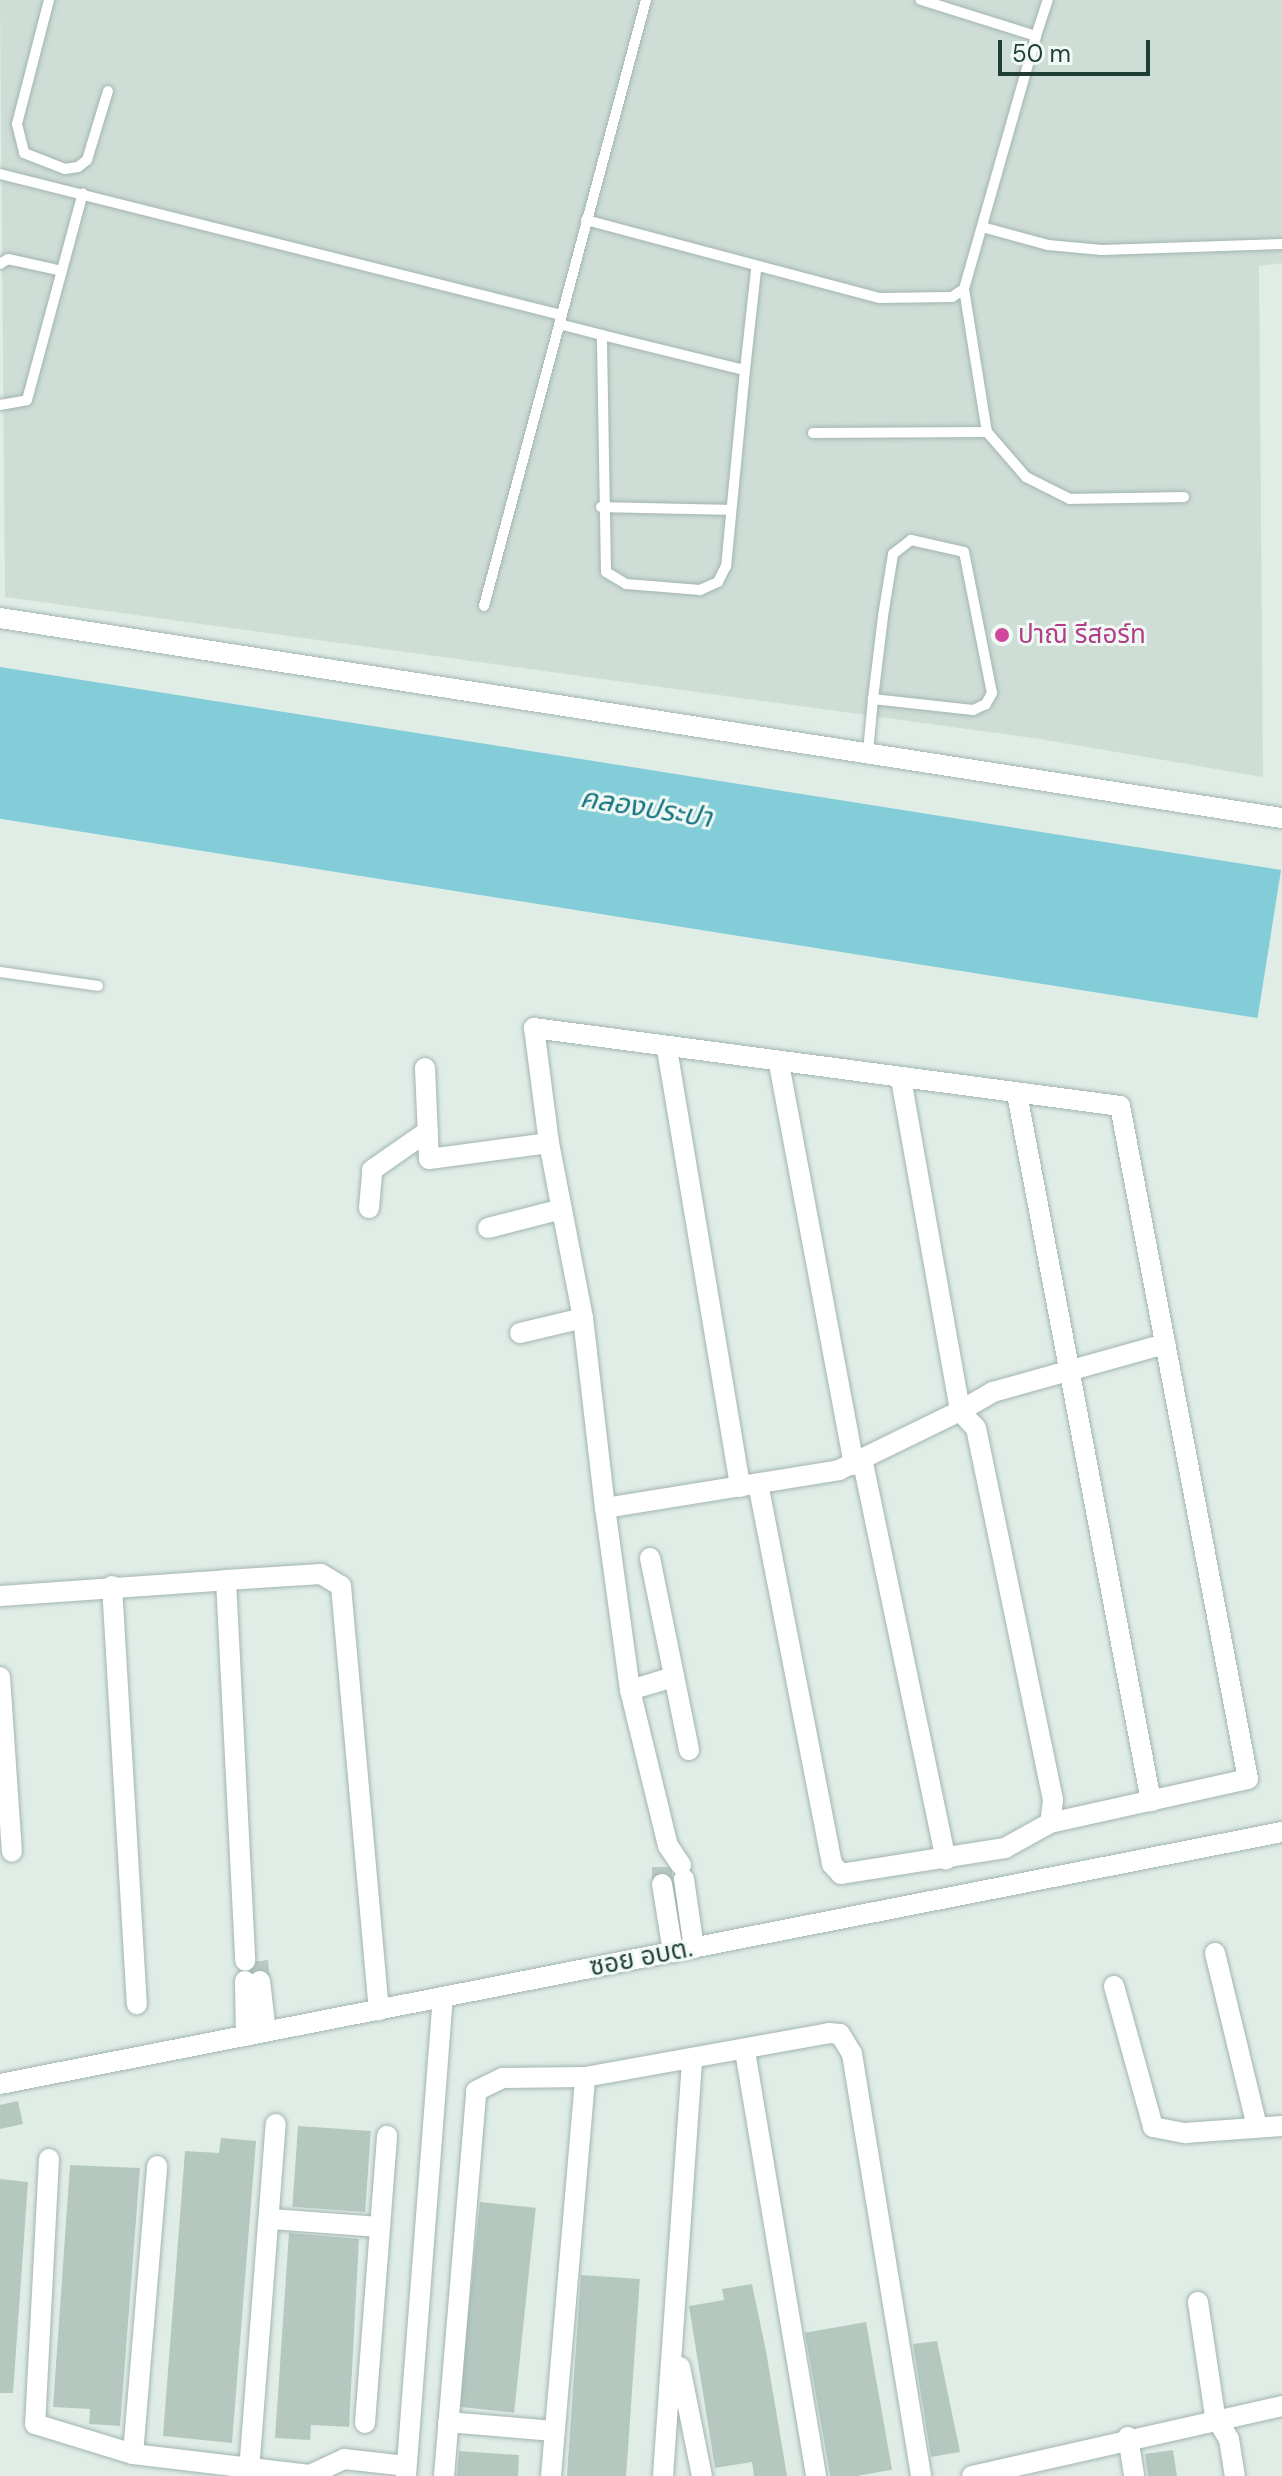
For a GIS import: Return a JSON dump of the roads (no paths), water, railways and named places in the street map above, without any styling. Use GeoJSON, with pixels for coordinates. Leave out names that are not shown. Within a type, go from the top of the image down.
{"type":"FeatureCollection","features":[{"type":"Feature","properties":{"kind":"street"},"geometry":{"type":"LineString","coordinates":[[0,618],[1282,818]]}},
{"type":"Feature","properties":{"kind":"street"},"geometry":{"type":"LineString","coordinates":[[667,1049],[749,1485],[832,1864],[841,1874],[858,1875],[1005,1848],[1050,1823],[1248,1779],[1120,1106],[779,1064],[534,1028],[549,1143],[583,1318],[630,1690],[668,1846],[672,1874],[673,1952]]}},
{"type":"Feature","properties":{"kind":"street"},"geometry":{"type":"LineString","coordinates":[[779,1064],[858,1464],[946,1859]]}},
{"type":"Feature","properties":{"kind":"street"},"geometry":{"type":"LineString","coordinates":[[425,1068],[429,1159],[549,1143]]}},
{"type":"Feature","properties":{"kind":"street"},"geometry":{"type":"LineString","coordinates":[[901,1079],[960,1411],[976,1428],[1053,1800],[1050,1823]]}},
{"type":"Feature","properties":{"kind":"street"},"geometry":{"type":"LineString","coordinates":[[1017,1094],[1151,1801]]}},
{"type":"Feature","properties":{"kind":"street"},"geometry":{"type":"LineString","coordinates":[[369,1208],[372,1170],[428,1131]]}},
{"type":"Feature","properties":{"kind":"street"},"geometry":{"type":"LineString","coordinates":[[488,1228],[562,1209]]}},
{"type":"Feature","properties":{"kind":"street"},"geometry":{"type":"LineString","coordinates":[[520,1333],[583,1318]]}},
{"type":"Feature","properties":{"kind":"street"},"geometry":{"type":"LineString","coordinates":[[605,1508],[858,1464],[993,1392],[1165,1344]]}},
{"type":"Feature","properties":{"kind":"street"},"geometry":{"type":"LineString","coordinates":[[650,1558],[689,1750]]}},
{"type":"Feature","properties":{"kind":"street"},"geometry":{"type":"LineString","coordinates":[[0,1596],[321,1574],[341,1586],[379,2010]]}},
{"type":"Feature","properties":{"kind":"street"},"geometry":{"type":"LineString","coordinates":[[226,1580],[256,2034]]}},
{"type":"Feature","properties":{"kind":"street"},"geometry":{"type":"LineString","coordinates":[[112,1586],[137,2004]]}},
{"type":"Feature","properties":{"kind":"street"},"geometry":{"type":"LineString","coordinates":[[0,1677],[2,1742],[12,1852]]}},
{"type":"Feature","properties":{"kind":"street"},"geometry":{"type":"LineString","coordinates":[[630,1690],[674,1677]]}},
{"type":"Feature","properties":{"kind":"street","name":"ซอย อบต."},"geometry":{"type":"LineString","coordinates":[[0,2084],[1282,1832]]}},
{"type":"Feature","properties":{"kind":"street"},"geometry":{"type":"LineString","coordinates":[[672,1874],[694,1948]]}},
{"type":"Feature","properties":{"kind":"street"},"geometry":{"type":"LineString","coordinates":[[1215,1953],[1256,2123]]}},
{"type":"Feature","properties":{"kind":"street"},"geometry":{"type":"LineString","coordinates":[[1114,1986],[1153,2127],[1185,2133],[1256,2123],[1282,2126]]}},
{"type":"Feature","properties":{"kind":"street"},"geometry":{"type":"LineString","coordinates":[[49,2159],[35,2424],[133,2454],[238,2472],[315,2475],[344,2459],[406,2471],[443,1997]]}},
{"type":"Feature","properties":{"kind":"street"},"geometry":{"type":"LineString","coordinates":[[444,2476],[472,2102],[485,2082],[503,2078],[585,2077],[692,2062],[829,2033],[849,2042],[921,2476]]}},
{"type":"Feature","properties":{"kind":"street"},"geometry":{"type":"LineString","coordinates":[[745,2051],[816,2476]]}},
{"type":"Feature","properties":{"kind":"street"},"geometry":{"type":"LineString","coordinates":[[663,2476],[675,2344],[692,2062]]}},
{"type":"Feature","properties":{"kind":"street"},"geometry":{"type":"LineString","coordinates":[[551,2476],[585,2077]]}},
{"type":"Feature","properties":{"kind":"street"},"geometry":{"type":"LineString","coordinates":[[435,2100],[472,2102]]}},
{"type":"Feature","properties":{"kind":"street"},"geometry":{"type":"LineString","coordinates":[[238,2472],[271,2219],[276,2124]]}},
{"type":"Feature","properties":{"kind":"street"},"geometry":{"type":"LineString","coordinates":[[365,2423],[387,2136]]}},
{"type":"Feature","properties":{"kind":"street"},"geometry":{"type":"LineString","coordinates":[[133,2454],[157,2166]]}},
{"type":"Feature","properties":{"kind":"street"},"geometry":{"type":"LineString","coordinates":[[271,2219],[380,2227]]}},
{"type":"Feature","properties":{"kind":"street"},"geometry":{"type":"LineString","coordinates":[[1198,2302],[1215,2416],[1229,2439],[1235,2476]]}},
{"type":"Feature","properties":{"kind":"street"},"geometry":{"type":"LineString","coordinates":[[675,2344],[702,2476]]}},
{"type":"Feature","properties":{"kind":"street"},"geometry":{"type":"LineString","coordinates":[[972,2476],[1020,2470],[1128,2437],[1215,2416],[1282,2406]]}},
{"type":"Feature","properties":{"kind":"street"},"geometry":{"type":"LineString","coordinates":[[448,2422],[554,2431]]}},
{"type":"Feature","properties":{"kind":"street"},"geometry":{"type":"LineString","coordinates":[[1128,2437],[1134,2476]]}},
{"type":"Feature","properties":{"kind":"lane"},"geometry":{"type":"LineString","coordinates":[[49,0],[17,124],[24,153],[65,169],[78,167],[87,160],[108,91]]}},
{"type":"Feature","properties":{"kind":"lane"},"geometry":{"type":"LineString","coordinates":[[484,606],[646,0]]}},
{"type":"Feature","properties":{"kind":"lane"},"geometry":{"type":"LineString","coordinates":[[921,0],[1036,36]]}},
{"type":"Feature","properties":{"kind":"lane"},"geometry":{"type":"LineString","coordinates":[[1048,0],[964,289],[987,432],[1046,492],[1070,499],[1184,497]]}},
{"type":"Feature","properties":{"kind":"lane"},"geometry":{"type":"LineString","coordinates":[[0,174],[83,193],[560,320],[602,335],[745,370]]}},
{"type":"Feature","properties":{"kind":"lane"},"geometry":{"type":"LineString","coordinates":[[0,405],[27,400],[83,193]]}},
{"type":"Feature","properties":{"kind":"lane"},"geometry":{"type":"LineString","coordinates":[[586,220],[756,270],[879,298],[952,297],[964,289]]}},
{"type":"Feature","properties":{"kind":"lane"},"geometry":{"type":"LineString","coordinates":[[982,227],[1089,249],[1282,244]]}},
{"type":"Feature","properties":{"kind":"lane"},"geometry":{"type":"LineString","coordinates":[[0,264],[8,259],[62,271]]}},
{"type":"Feature","properties":{"kind":"lane"},"geometry":{"type":"LineString","coordinates":[[602,335],[601,507],[606,572],[626,584],[700,590],[718,582],[726,566],[756,270]]}},
{"type":"Feature","properties":{"kind":"lane"},"geometry":{"type":"LineString","coordinates":[[813,433],[987,432]]}},
{"type":"Feature","properties":{"kind":"lane"},"geometry":{"type":"LineString","coordinates":[[601,507],[731,510]]}},
{"type":"Feature","properties":{"kind":"lane"},"geometry":{"type":"LineString","coordinates":[[868,752],[873,699],[893,554],[911,540],[964,552],[992,693],[986,704],[973,710],[873,699]]}},
{"type":"Feature","properties":{"kind":"lane"},"geometry":{"type":"LineString","coordinates":[[0,972],[98,986]]}},
{"type":"Feature","properties":{"kind":"water","name":"คลองประปา"},"geometry":{"type":"Polygon","coordinates":[[[0,667],[1281,870],[1258,1018],[0,819],[0,667]]]}},
{"type":"Feature","properties":{"kind":"tunnel"},"geometry":{"type":"LineString","coordinates":[[662,1867],[662,1884]]}},
{"type":"Feature","properties":{"kind":"tunnel"},"geometry":{"type":"LineString","coordinates":[[258,1961],[260,1981]]}},
{"type":"Feature","properties":{"kind":"place","name":"ปาณิ รีสอร์ท"},"geometry":{"type":"Point","coordinates":[1002,635]}}]}
